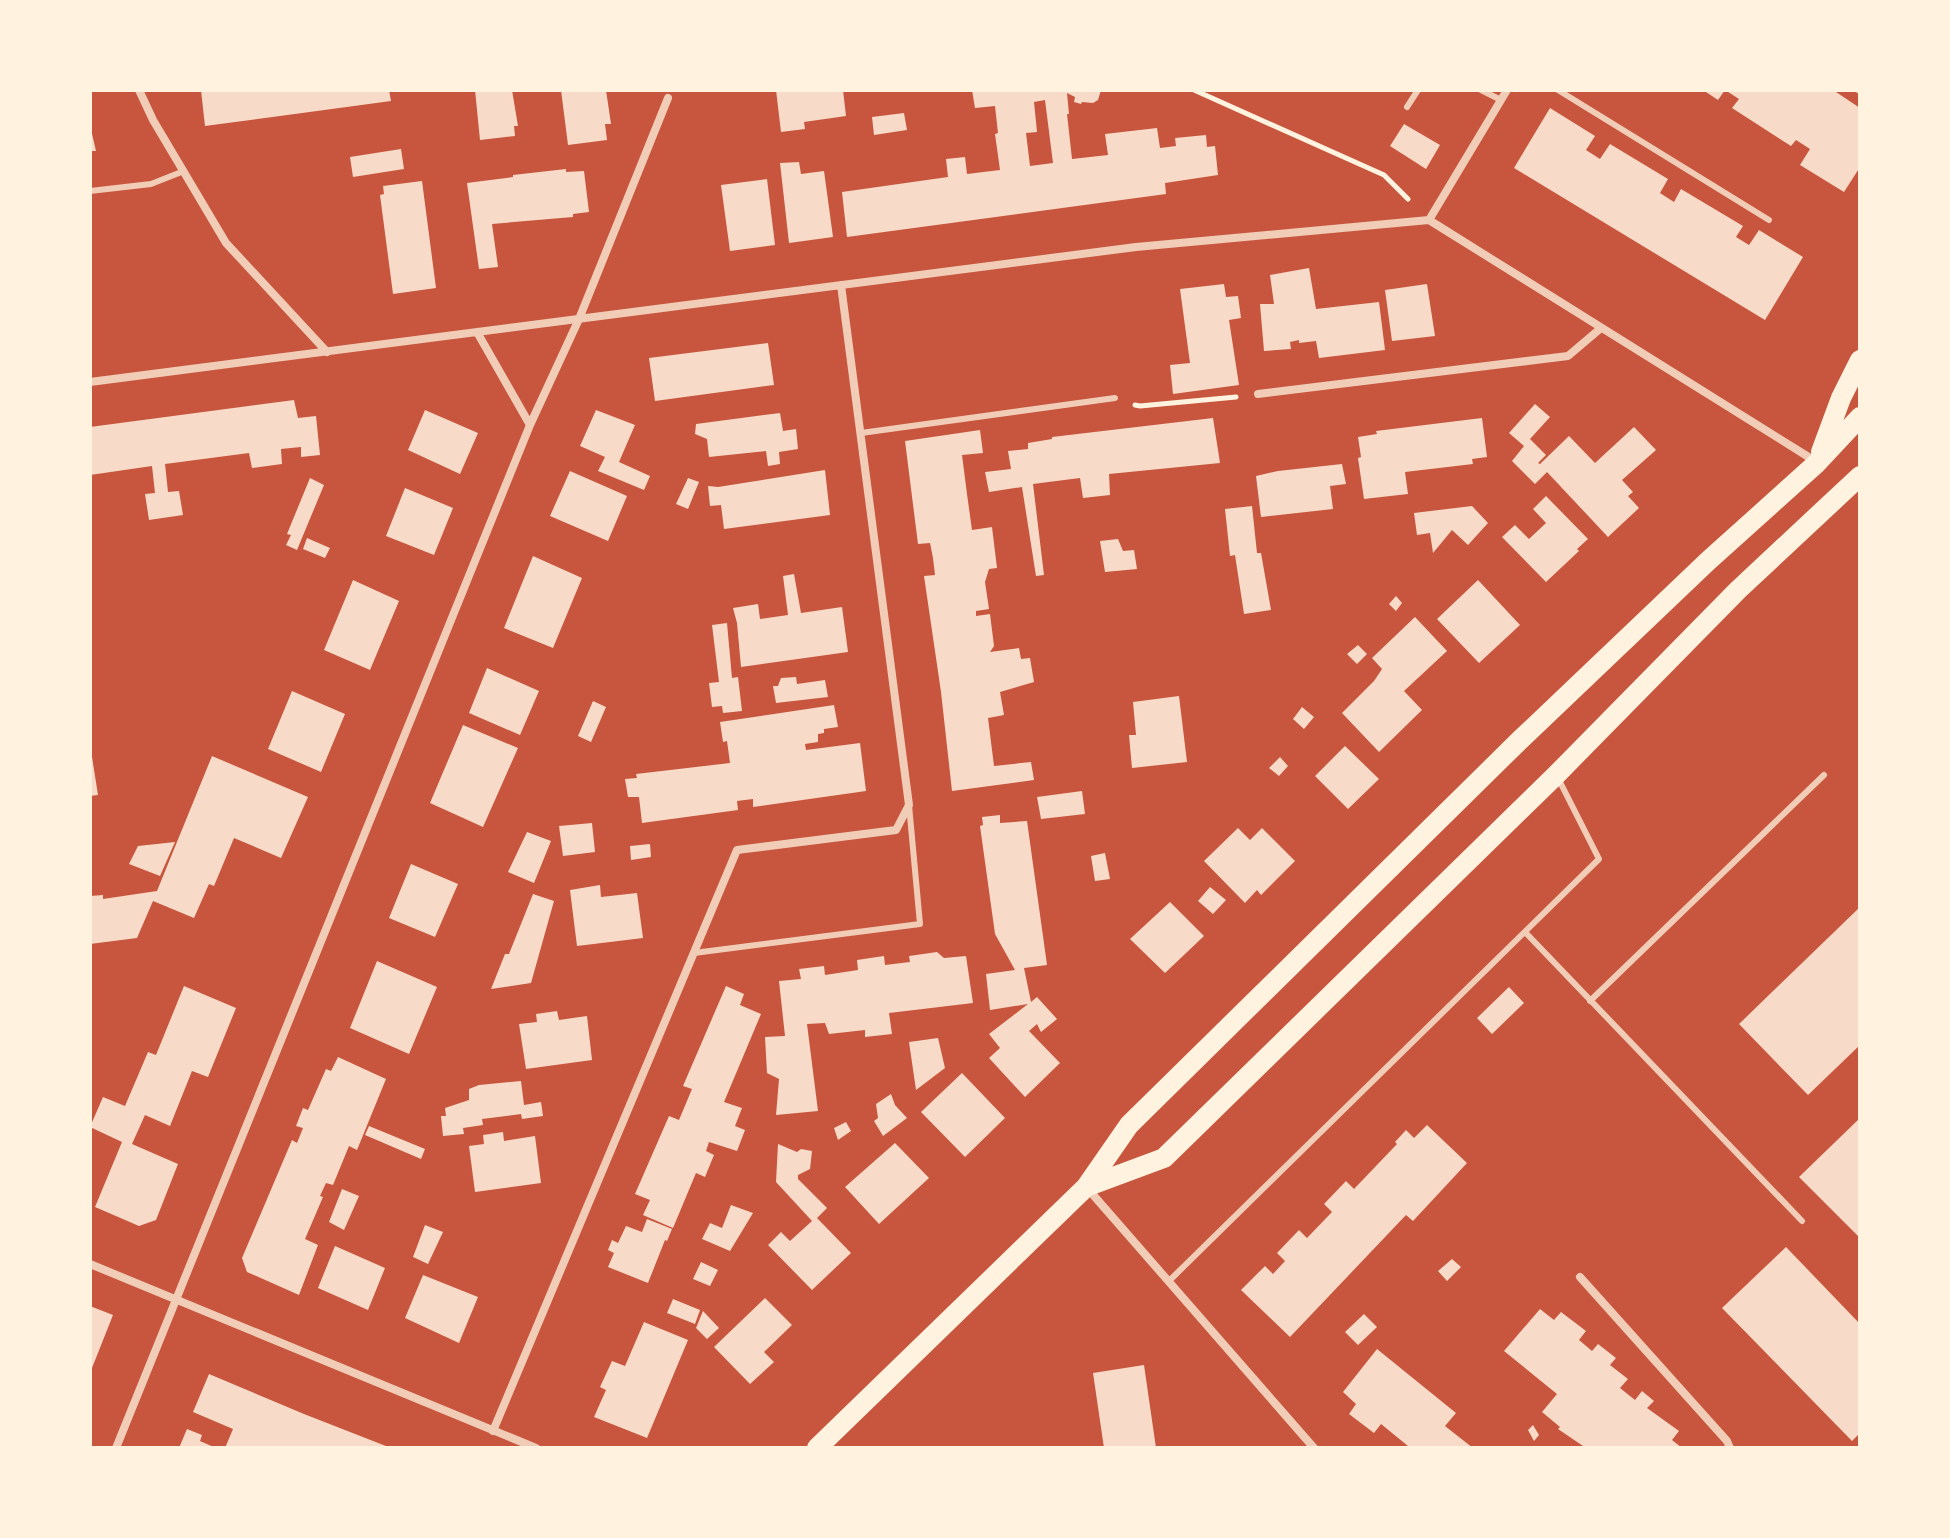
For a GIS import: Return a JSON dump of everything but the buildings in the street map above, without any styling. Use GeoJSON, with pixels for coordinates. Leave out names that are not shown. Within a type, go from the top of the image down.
{"type":"FeatureCollection","features":[{"type":"Feature","properties":{"kind":"main road"},"geometry":{"type":"LineString","coordinates":[[1817,463],[1841,398],[1860,360]]}},
{"type":"Feature","properties":{"kind":"main road"},"geometry":{"type":"LineString","coordinates":[[817,1448],[1086,1187],[1129,1125],[1520,740],[1708,561],[1817,463],[1860,417]]}},
{"type":"Feature","properties":{"kind":"main road"},"geometry":{"type":"LineString","coordinates":[[1086,1187],[1164,1158],[1556,775],[1738,590],[1860,476]]}},
{"type":"Feature","properties":{"kind":"street"},"geometry":{"type":"LineString","coordinates":[[139,90],[226,243],[327,352]]}},
{"type":"Feature","properties":{"kind":"street"},"geometry":{"type":"LineString","coordinates":[[1429,220],[1507,90]]}},
{"type":"Feature","properties":{"kind":"street"},"geometry":{"type":"LineString","coordinates":[[116,1448],[174,1298],[530,425],[579,319],[668,98]]}},
{"type":"Feature","properties":{"kind":"street"},"geometry":{"type":"LineString","coordinates":[[90,382],[1136,247],[1429,220],[1817,463]]}},
{"type":"Feature","properties":{"kind":"street"},"geometry":{"type":"LineString","coordinates":[[493,1431],[737,850],[896,830],[909,805],[841,285]]}},
{"type":"Feature","properties":{"kind":"street"},"geometry":{"type":"LineString","coordinates":[[1258,394],[1568,356],[1601,328]]}},
{"type":"Feature","properties":{"kind":"street"},"geometry":{"type":"LineString","coordinates":[[477,332],[530,425]]}},
{"type":"Feature","properties":{"kind":"street"},"geometry":{"type":"LineString","coordinates":[[1086,1187],[1314,1448]]}},
{"type":"Feature","properties":{"kind":"street"},"geometry":{"type":"LineString","coordinates":[[90,1264],[536,1448]]}},
{"type":"Feature","properties":{"kind":"street"},"geometry":{"type":"LineString","coordinates":[[1580,1277],[1730,1448]]}},
{"type":"Feature","properties":{"kind":"lane"},"geometry":{"type":"LineString","coordinates":[[1407,107],[1418,90]]}},
{"type":"Feature","properties":{"kind":"lane"},"geometry":{"type":"LineString","coordinates":[[1481,90],[1501,100]]}},
{"type":"Feature","properties":{"kind":"lane"},"geometry":{"type":"LineString","coordinates":[[1558,90],[1769,220]]}},
{"type":"Feature","properties":{"kind":"lane"},"geometry":{"type":"LineString","coordinates":[[90,191],[151,184],[184,171]]}},
{"type":"Feature","properties":{"kind":"lane"},"geometry":{"type":"LineString","coordinates":[[861,433],[1115,398]]}},
{"type":"Feature","properties":{"kind":"lane"},"geometry":{"type":"LineString","coordinates":[[1169,1281],[1599,859],[1556,775]]}},
{"type":"Feature","properties":{"kind":"lane"},"geometry":{"type":"LineString","coordinates":[[1590,1001],[1824,775]]}},
{"type":"Feature","properties":{"kind":"lane"},"geometry":{"type":"LineString","coordinates":[[694,953],[920,924],[909,805]]}},
{"type":"Feature","properties":{"kind":"lane"},"geometry":{"type":"LineString","coordinates":[[1525,932],[1802,1221]]}},
{"type":"Feature","properties":{"kind":"path"},"geometry":{"type":"LineString","coordinates":[[1194,90],[1384,175],[1429,220]]}},
{"type":"Feature","properties":{"kind":"path"},"geometry":{"type":"LineString","coordinates":[[1115,398],[1140,406],[1258,394]]}}]}
